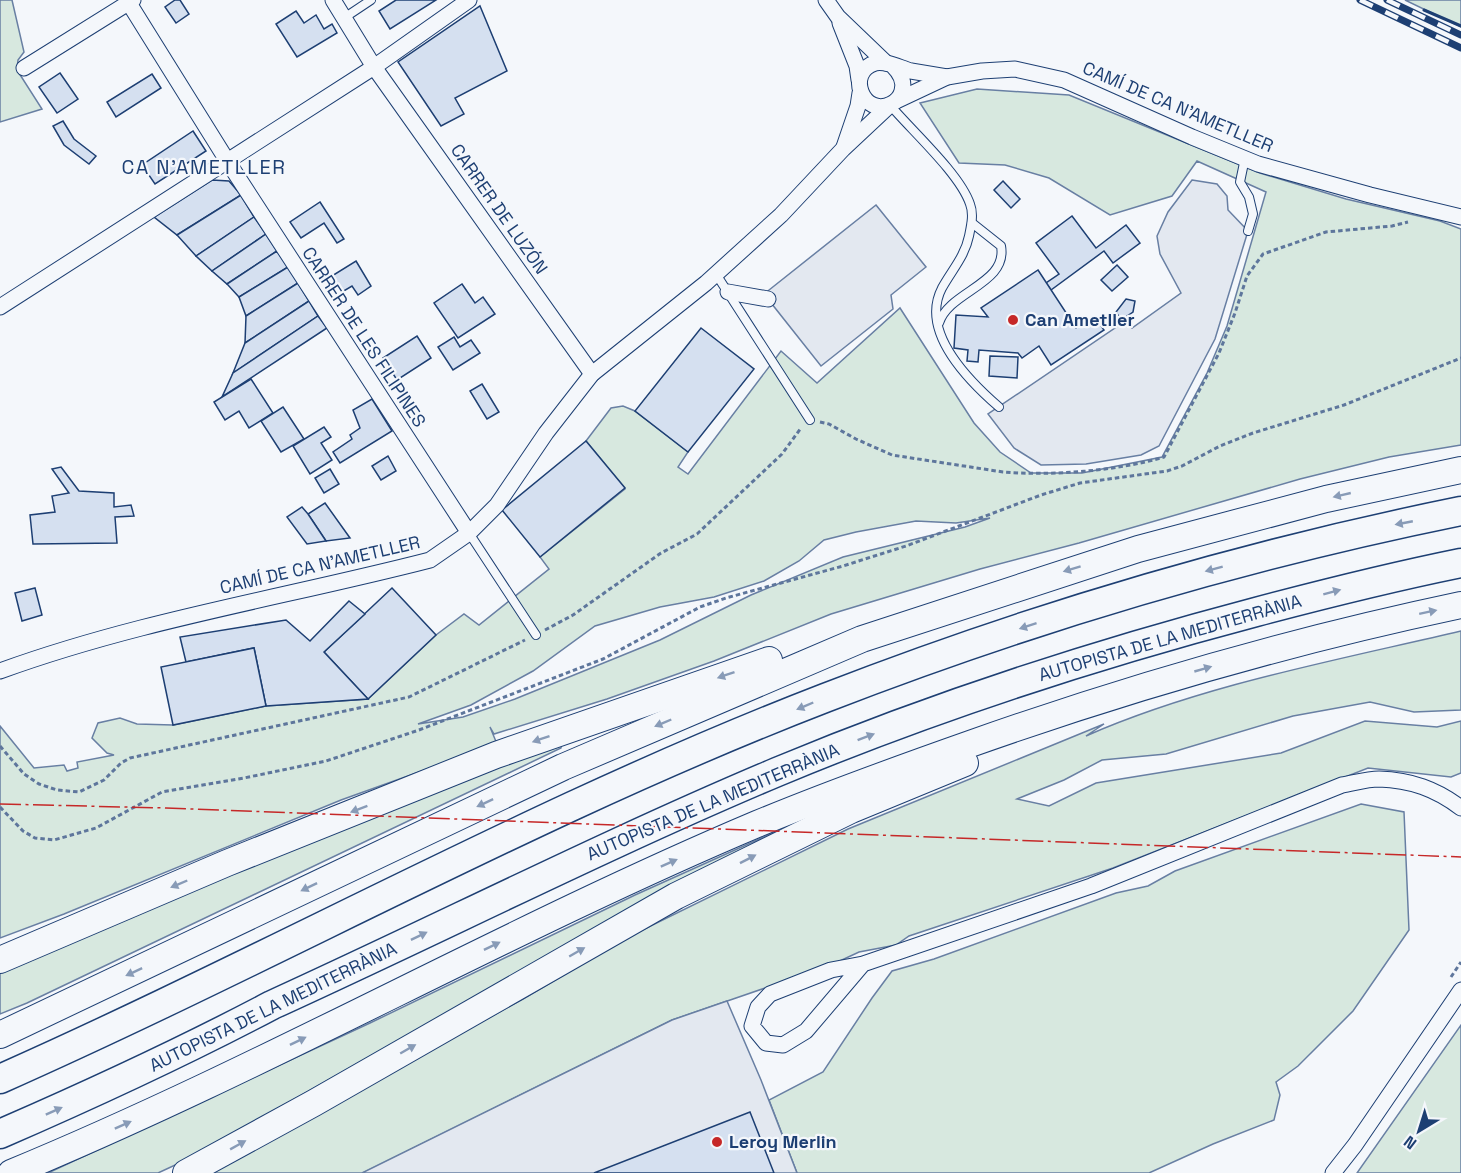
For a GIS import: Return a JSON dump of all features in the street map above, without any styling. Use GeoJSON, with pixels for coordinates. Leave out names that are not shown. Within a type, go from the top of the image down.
{"type":"FeatureCollection","features":[{"type":"Feature","properties":{"kind":"highway"},"geometry":{"type":"LineString","coordinates":[[0,1035],[563,766],[862,639],[1002,592],[1215,527],[1337,496],[1461,470]]}},
{"type":"Feature","properties":{"kind":"highway"},"geometry":{"type":"LineString","coordinates":[[0,1079],[108,1031],[584,802],[823,698],[987,639],[1213,569],[1377,529],[1461,512]]}},
{"type":"Feature","properties":{"kind":"highway","name":"AUTOPISTA DE LA MEDITERRÀNIA"},"geometry":{"type":"LineString","coordinates":[[0,1134],[130,1076],[272,1005],[682,813],[868,736],[1081,660],[1185,630],[1351,587],[1461,563]]}},
{"type":"Feature","properties":{"kind":"highway"},"geometry":{"type":"LineString","coordinates":[[0,960],[238,859],[496,755],[837,637],[909,615],[1002,592]]}},
{"type":"Feature","properties":{"kind":"highway"},"geometry":{"type":"LineString","coordinates":[[11,1173],[146,1115],[570,909],[759,823],[940,754],[1147,685],[1283,647],[1461,605]]}},
{"type":"Feature","properties":{"kind":"highway"},"geometry":{"type":"LineString","coordinates":[[186,1173],[314,1103],[676,896],[851,810],[1006,747],[1147,685]]}},
{"type":"Feature","properties":{"kind":"street","name":"CARRER DE LUZÓN"},"geometry":{"type":"LineString","coordinates":[[333,0],[374,67],[592,374]]}},
{"type":"Feature","properties":{"kind":"street"},"geometry":{"type":"LineString","coordinates":[[0,307],[374,67],[469,0]]}},
{"type":"Feature","properties":{"kind":"street"},"geometry":{"type":"LineString","coordinates":[[826,0],[838,17],[898,71],[903,83],[900,96],[893,103],[883,107],[869,104],[860,86],[857,66],[838,17]]}},
{"type":"Feature","properties":{"kind":"street"},"geometry":{"type":"LineString","coordinates":[[24,68],[130,1]]}},
{"type":"Feature","properties":{"kind":"street","name":"CARRER DE LES FILIPINES"},"geometry":{"type":"LineString","coordinates":[[130,1],[228,162],[469,533]]}},
{"type":"Feature","properties":{"kind":"street"},"geometry":{"type":"LineString","coordinates":[[860,86],[862,73],[872,64],[890,65]]}},
{"type":"Feature","properties":{"kind":"street","name":"CAMÍ DE CA N'AMETLLER"},"geometry":{"type":"LineString","coordinates":[[890,65],[948,77]]}},
{"type":"Feature","properties":{"kind":"street","name":"CAMÍ DE CA N'AMETLLER"},"geometry":{"type":"LineString","coordinates":[[0,671],[34,658],[142,626],[430,560],[469,533],[496,505],[546,433],[592,374],[622,348],[671,313],[782,215],[843,149],[893,103],[948,77],[1015,69],[1064,80],[1245,158],[1348,189],[1461,217]]}},
{"type":"Feature","properties":{"kind":"street","name":"CAMÍ DE CA N'AMETLLER"},"geometry":{"type":"LineString","coordinates":[[843,149],[858,106],[860,86]]}},
{"type":"Feature","properties":{"kind":"street"},"geometry":{"type":"LineString","coordinates":[[728,292],[768,299]]}},
{"type":"Feature","properties":{"kind":"street"},"geometry":{"type":"LineString","coordinates":[[863,964],[806,1031],[783,1045],[766,1043],[752,1026],[758,1007],[770,994],[831,970],[863,964],[1091,886],[1342,785],[1378,779],[1421,785],[1449,799],[1461,808]]}},
{"type":"Feature","properties":{"kind":"street"},"geometry":{"type":"LineString","coordinates":[[1333,1173],[1355,1145],[1461,990]]}},
{"type":"Feature","properties":{"kind":"lane"},"geometry":{"type":"LineString","coordinates":[[344,18],[371,0]]}},
{"type":"Feature","properties":{"kind":"lane"},"geometry":{"type":"LineString","coordinates":[[893,103],[962,188],[971,205],[972,223],[968,245],[941,290],[936,307],[938,328],[953,360],[999,407]]}},
{"type":"Feature","properties":{"kind":"lane"},"geometry":{"type":"LineString","coordinates":[[1245,158],[1240,182],[1249,197],[1253,214],[1248,231]]}},
{"type":"Feature","properties":{"kind":"lane"},"geometry":{"type":"LineString","coordinates":[[938,328],[941,316],[949,307],[1000,266],[1003,256],[1001,246],[972,223]]}},
{"type":"Feature","properties":{"kind":"lane"},"geometry":{"type":"LineString","coordinates":[[716,274],[810,420]]}},
{"type":"Feature","properties":{"kind":"lane"},"geometry":{"type":"LineString","coordinates":[[469,533],[536,635]]}},
{"type":"Feature","properties":{"kind":"path"},"geometry":{"type":"LineString","coordinates":[[0,746],[24,774],[39,784],[57,790],[79,792],[104,780],[120,763],[130,758],[409,698],[573,615],[661,553],[697,534],[782,454],[798,430],[810,420],[829,424],[892,455],[1003,472],[1107,469],[1141,464],[1164,457],[1219,353],[1247,276],[1263,254],[1326,232],[1392,226],[1413,221]]}},
{"type":"Feature","properties":{"kind":"path"},"geometry":{"type":"LineString","coordinates":[[0,807],[23,831],[35,837],[54,840],[96,828],[162,792],[326,761],[419,730],[603,659],[700,607],[854,563],[1080,483],[1167,471],[1253,433],[1344,405],[1461,358]]}},
{"type":"Feature","properties":{"kind":"shaded area"},"geometry":{"type":"Polygon","coordinates":[[[0,0],[12,0],[24,52],[18,60],[17,70],[42,109],[0,122],[0,0]]]}},
{"type":"Feature","properties":{"kind":"shaded area"},"geometry":{"type":"Polygon","coordinates":[[[1405,0],[1461,0],[1461,27],[1405,0]]]}},
{"type":"Feature","properties":{"kind":"shaded area"},"geometry":{"type":"Polygon","coordinates":[[[977,89],[1069,95],[1260,173],[1346,199],[1440,221],[1461,229],[1461,445],[1389,457],[1300,479],[980,569],[831,614],[714,661],[607,699],[494,734],[490,727],[497,744],[341,800],[0,938],[0,726],[34,768],[64,765],[67,771],[78,768],[77,762],[114,755],[107,753],[92,738],[98,723],[120,718],[137,724],[173,725],[266,706],[368,699],[436,635],[464,614],[479,625],[549,569],[540,557],[625,489],[586,441],[611,408],[623,406],[635,411],[688,452],[678,467],[688,474],[781,351],[817,383],[900,308],[974,423],[1000,452],[1031,473],[1082,473],[1162,457],[1207,373],[1227,326],[1266,192],[1197,161],[1172,196],[1110,215],[1049,178],[1005,165],[959,163],[920,103],[977,89]],[[990,518],[956,523],[916,521],[824,540],[799,561],[764,581],[714,597],[660,607],[595,626],[533,671],[471,705],[418,724],[463,717],[515,699],[660,640],[751,595],[843,557],[965,527],[990,518]]]}},
{"type":"Feature","properties":{"kind":"shaded area"},"geometry":{"type":"Polygon","coordinates":[[[1192,180],[1217,184],[1227,196],[1228,210],[1248,231],[1215,339],[1159,446],[1141,455],[1086,464],[1041,465],[1014,448],[988,414],[1124,322],[1132,328],[1181,293],[1160,254],[1157,236],[1168,212],[1192,180]]]}},
{"type":"Feature","properties":{"kind":"shaded area"},"geometry":{"type":"Polygon","coordinates":[[[876,205],[926,267],[891,295],[893,309],[821,366],[764,294],[876,205]]]}},
{"type":"Feature","properties":{"kind":"shaded area"},"geometry":{"type":"Polygon","coordinates":[[[1461,631],[1461,710],[1414,712],[1370,702],[1293,716],[1166,754],[1102,760],[1064,780],[1017,799],[1049,806],[1096,783],[1281,753],[1365,721],[1437,727],[1461,721],[1461,773],[1451,777],[1368,768],[1113,868],[909,936],[896,945],[859,952],[829,966],[672,1020],[363,1173],[206,1173],[523,999],[626,938],[848,829],[1104,724],[1086,736],[1130,718],[1223,688],[1461,631]]]}},
{"type":"Feature","properties":{"kind":"shaded area"},"geometry":{"type":"Polygon","coordinates":[[[562,742],[561,748],[0,1014],[0,973],[199,886],[562,742]]]}},
{"type":"Feature","properties":{"kind":"shaded area"},"geometry":{"type":"Polygon","coordinates":[[[1361,804],[1404,812],[1409,930],[1353,1011],[1298,1066],[1276,1082],[1280,1095],[1274,1120],[1149,1173],[797,1173],[769,1100],[823,1072],[892,971],[934,959],[1116,893],[1148,886],[1175,871],[1361,804]]]}},
{"type":"Feature","properties":{"kind":"shaded area"},"geometry":{"type":"Polygon","coordinates":[[[777,831],[554,953],[186,1160],[158,1173],[48,1173],[370,1023],[635,895],[777,831]]]}},
{"type":"Feature","properties":{"kind":"shaded area"},"geometry":{"type":"Polygon","coordinates":[[[727,1001],[797,1173],[362,1173],[672,1020],[727,1001]]]}},
{"type":"Feature","properties":{"kind":"shaded area"},"geometry":{"type":"Polygon","coordinates":[[[1461,1025],[1461,1173],[1357,1173],[1461,1025]]]}},
{"type":"Feature","properties":{"kind":"building"},"geometry":{"type":"Polygon","coordinates":[[[175,0],[180,0],[189,14],[176,23],[165,7],[175,0]]]}},
{"type":"Feature","properties":{"kind":"building"},"geometry":{"type":"Polygon","coordinates":[[[396,0],[436,0],[390,29],[379,11],[396,0]]]}},
{"type":"Feature","properties":{"kind":"building"},"geometry":{"type":"Polygon","coordinates":[[[480,6],[507,71],[455,98],[464,114],[441,126],[398,62],[480,6]]]}},
{"type":"Feature","properties":{"kind":"building"},"geometry":{"type":"Polygon","coordinates":[[[296,11],[304,23],[316,15],[324,29],[332,24],[337,33],[297,57],[276,24],[296,11]]]}},
{"type":"Feature","properties":{"kind":"building"},"geometry":{"type":"Polygon","coordinates":[[[60,73],[78,99],[57,113],[39,87],[60,73]]]}},
{"type":"Feature","properties":{"kind":"building"},"geometry":{"type":"Polygon","coordinates":[[[152,74],[161,88],[116,117],[107,102],[152,74]]]}},
{"type":"Feature","properties":{"kind":"building"},"geometry":{"type":"Polygon","coordinates":[[[63,121],[74,139],[96,156],[89,164],[64,145],[53,126],[63,121]]]}},
{"type":"Feature","properties":{"kind":"building"},"geometry":{"type":"Polygon","coordinates":[[[193,131],[206,151],[155,184],[142,165],[193,131]]]}},
{"type":"Feature","properties":{"kind":"building"},"geometry":{"type":"Polygon","coordinates":[[[212,180],[229,181],[241,195],[177,235],[154,217],[212,180]]]}},
{"type":"Feature","properties":{"kind":"building"},"geometry":{"type":"Polygon","coordinates":[[[1003,181],[1020,199],[1011,208],[994,190],[1003,181]]]}},
{"type":"Feature","properties":{"kind":"building"},"geometry":{"type":"Polygon","coordinates":[[[241,195],[254,217],[196,256],[177,235],[241,195]]]}},
{"type":"Feature","properties":{"kind":"building"},"geometry":{"type":"Polygon","coordinates":[[[320,202],[344,239],[337,243],[324,223],[301,238],[290,222],[320,202]]]}},
{"type":"Feature","properties":{"kind":"building"},"geometry":{"type":"Polygon","coordinates":[[[1072,216],[1096,248],[1126,225],[1140,243],[1113,263],[1104,251],[1051,290],[1046,283],[1059,274],[1036,243],[1072,216]]]}},
{"type":"Feature","properties":{"kind":"building"},"geometry":{"type":"Polygon","coordinates":[[[254,217],[266,234],[212,271],[196,256],[254,217]]]}},
{"type":"Feature","properties":{"kind":"building"},"geometry":{"type":"Polygon","coordinates":[[[266,234],[277,251],[227,284],[212,271],[266,234]]]}},
{"type":"Feature","properties":{"kind":"building"},"geometry":{"type":"Polygon","coordinates":[[[277,251],[288,267],[239,297],[227,284],[277,251]]]}},
{"type":"Feature","properties":{"kind":"building"},"geometry":{"type":"Polygon","coordinates":[[[356,261],[371,286],[358,295],[352,286],[337,295],[327,279],[356,261]]]}},
{"type":"Feature","properties":{"kind":"building"},"geometry":{"type":"Polygon","coordinates":[[[1117,265],[1128,277],[1112,291],[1101,280],[1117,265]]]}},
{"type":"Feature","properties":{"kind":"building"},"geometry":{"type":"Polygon","coordinates":[[[288,267],[298,283],[246,316],[239,297],[288,267]]]}},
{"type":"Feature","properties":{"kind":"building","name":"Can Ametller"},"geometry":{"type":"Polygon","coordinates":[[[1038,270],[1076,328],[1091,318],[1104,330],[1051,365],[1039,346],[1022,358],[1018,353],[979,350],[978,362],[967,361],[968,350],[954,348],[956,315],[988,317],[981,308],[1038,270]]]}},
{"type":"Feature","properties":{"kind":"building"},"geometry":{"type":"Polygon","coordinates":[[[298,283],[309,301],[245,343],[246,316],[298,283]]]}},
{"type":"Feature","properties":{"kind":"building"},"geometry":{"type":"Polygon","coordinates":[[[462,284],[475,303],[483,297],[495,314],[458,338],[434,303],[462,284]]]}},
{"type":"Feature","properties":{"kind":"building"},"geometry":{"type":"Polygon","coordinates":[[[1126,299],[1135,301],[1133,312],[1121,320],[1116,312],[1126,299]]]}},
{"type":"Feature","properties":{"kind":"building"},"geometry":{"type":"Polygon","coordinates":[[[309,301],[318,316],[233,373],[245,343],[309,301]]]}},
{"type":"Feature","properties":{"kind":"building"},"geometry":{"type":"Polygon","coordinates":[[[318,316],[327,328],[222,397],[233,373],[318,316]]]}},
{"type":"Feature","properties":{"kind":"building"},"geometry":{"type":"Polygon","coordinates":[[[701,328],[754,369],[688,452],[635,411],[701,328]]]}},
{"type":"Feature","properties":{"kind":"building"},"geometry":{"type":"Polygon","coordinates":[[[417,336],[431,358],[397,380],[383,358],[417,336]]]}},
{"type":"Feature","properties":{"kind":"building"},"geometry":{"type":"Polygon","coordinates":[[[454,337],[460,347],[471,340],[480,353],[453,370],[438,347],[454,337]]]}},
{"type":"Feature","properties":{"kind":"building"},"geometry":{"type":"Polygon","coordinates":[[[990,356],[1018,357],[1017,378],[989,376],[990,356]]]}},
{"type":"Feature","properties":{"kind":"building"},"geometry":{"type":"Polygon","coordinates":[[[251,379],[273,413],[249,428],[239,411],[225,420],[214,402],[251,379]]]}},
{"type":"Feature","properties":{"kind":"building"},"geometry":{"type":"Polygon","coordinates":[[[482,384],[499,412],[487,419],[470,391],[482,384]]]}},
{"type":"Feature","properties":{"kind":"building"},"geometry":{"type":"Polygon","coordinates":[[[372,399],[392,431],[340,463],[333,452],[352,439],[350,435],[360,428],[353,410],[372,399]]]}},
{"type":"Feature","properties":{"kind":"building"},"geometry":{"type":"Polygon","coordinates":[[[283,407],[304,439],[281,452],[261,421],[283,407]]]}},
{"type":"Feature","properties":{"kind":"building"},"geometry":{"type":"Polygon","coordinates":[[[324,427],[331,437],[321,443],[332,460],[310,474],[293,446],[324,427]]]}},
{"type":"Feature","properties":{"kind":"building"},"geometry":{"type":"Polygon","coordinates":[[[586,441],[625,488],[540,557],[502,510],[586,441]]]}},
{"type":"Feature","properties":{"kind":"building"},"geometry":{"type":"Polygon","coordinates":[[[388,456],[396,471],[381,480],[372,466],[388,456]]]}},
{"type":"Feature","properties":{"kind":"building"},"geometry":{"type":"Polygon","coordinates":[[[61,467],[79,491],[114,493],[114,507],[131,505],[134,516],[115,517],[117,543],[33,544],[30,515],[55,512],[52,496],[69,493],[52,469],[61,467]]]}},
{"type":"Feature","properties":{"kind":"building"},"geometry":{"type":"Polygon","coordinates":[[[330,469],[339,484],[324,493],[315,478],[330,469]]]}},
{"type":"Feature","properties":{"kind":"building"},"geometry":{"type":"Polygon","coordinates":[[[325,503],[350,538],[326,541],[308,514],[325,503]]]}},
{"type":"Feature","properties":{"kind":"building"},"geometry":{"type":"Polygon","coordinates":[[[302,507],[326,541],[307,544],[287,517],[302,507]]]}},
{"type":"Feature","properties":{"kind":"building"},"geometry":{"type":"Polygon","coordinates":[[[35,588],[42,615],[22,621],[15,593],[35,588]]]}},
{"type":"Feature","properties":{"kind":"building"},"geometry":{"type":"Polygon","coordinates":[[[392,588],[436,635],[368,699],[324,652],[392,588]]]}},
{"type":"Feature","properties":{"kind":"building"},"geometry":{"type":"Polygon","coordinates":[[[349,601],[365,614],[324,652],[368,699],[266,706],[254,648],[186,662],[180,637],[286,620],[310,641],[349,601]]]}},
{"type":"Feature","properties":{"kind":"building"},"geometry":{"type":"Polygon","coordinates":[[[254,648],[266,706],[173,725],[161,667],[254,648]]]}},
{"type":"Feature","properties":{"kind":"building","name":"Leroy Merlin"},"geometry":{"type":"Polygon","coordinates":[[[750,1112],[774,1173],[594,1173],[750,1112]]]}},
{"type":"Feature","properties":{"kind":"railway"},"geometry":{"type":"LineString","coordinates":[[1360,0],[1461,48]]}},
{"type":"Feature","properties":{"kind":"railway"},"geometry":{"type":"LineString","coordinates":[[1387,0],[1461,35]]}},
{"type":"Feature","properties":{"kind":"wall"},"geometry":{"type":"LineString","coordinates":[[1424,10],[1461,26]]}},
{"type":"Feature","properties":{"kind":"power"},"geometry":{"type":"LineString","coordinates":[[0,804],[166,808],[1461,857]]}},
{"type":"Feature","properties":{"kind":"place","name":"Can Ametller"},"geometry":{"type":"Point","coordinates":[1013,320]}},
{"type":"Feature","properties":{"kind":"place","name":"Leroy Merlin"},"geometry":{"type":"Point","coordinates":[717,1142]}},
{"type":"Feature","properties":{"kind":"district","name":"CA N'AMETLLER"},"geometry":{"type":"Point","coordinates":[204,167]}}]}
